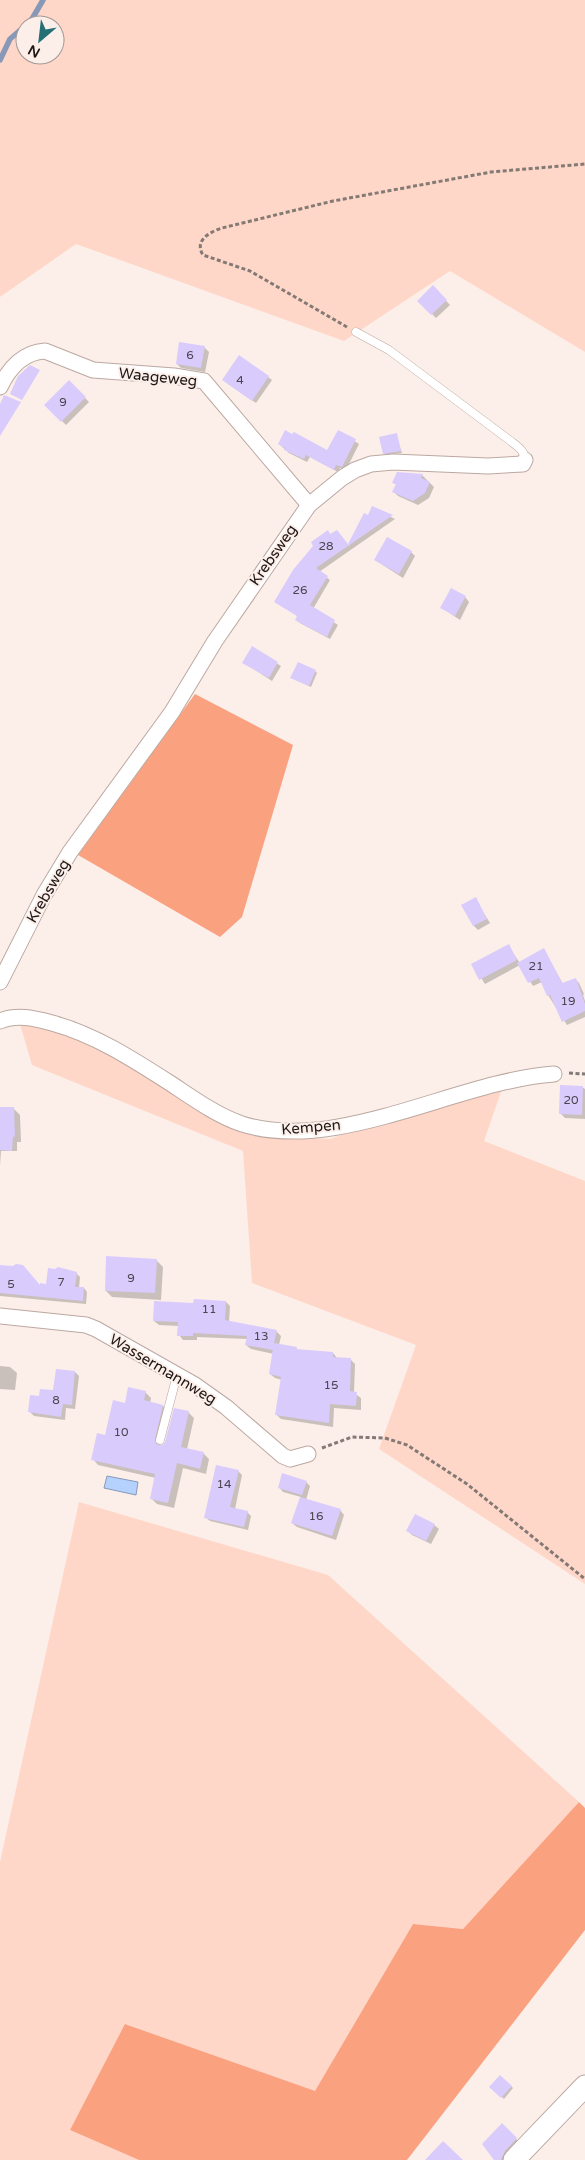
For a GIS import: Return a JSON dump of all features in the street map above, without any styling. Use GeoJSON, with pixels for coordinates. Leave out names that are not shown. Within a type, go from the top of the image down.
{"type":"FeatureCollection","features":[{"type":"Feature","properties":{"kind":"main road"},"geometry":{"type":"LineString","coordinates":[[514,2160],[585,2086]]}},
{"type":"Feature","properties":{"kind":"street","name":"Waageweg"},"geometry":{"type":"LineString","coordinates":[[0,387],[8,373],[21,360],[37,352],[45,351],[93,370],[174,376],[204,382],[309,505]]}},
{"type":"Feature","properties":{"kind":"street","name":"Krebsweg"},"geometry":{"type":"LineString","coordinates":[[0,982],[44,895],[70,852],[172,712],[215,641],[309,505],[342,478],[355,470],[371,464],[394,462],[498,466],[523,464],[525,460]]}},
{"type":"Feature","properties":{"kind":"street","name":"Kempen"},"geometry":{"type":"LineString","coordinates":[[0,1022],[9,1017],[19,1017],[42,1020],[81,1032],[129,1057],[215,1111],[242,1124],[284,1131],[303,1131],[358,1122],[499,1083],[530,1076],[554,1074]]}},
{"type":"Feature","properties":{"kind":"street","name":"Wassermannweg"},"geometry":{"type":"LineString","coordinates":[[0,1316],[86,1325],[176,1375],[226,1408],[283,1456],[290,1459],[308,1454]]}},
{"type":"Feature","properties":{"kind":"lane","name":"Krebsweg"},"geometry":{"type":"LineString","coordinates":[[356,332],[389,350],[512,442],[521,449],[525,460]]}},
{"type":"Feature","properties":{"kind":"lane"},"geometry":{"type":"LineString","coordinates":[[160,1440],[176,1375]]}},
{"type":"Feature","properties":{"kind":"path"},"geometry":{"type":"LineString","coordinates":[[356,332],[250,271],[202,256],[199,249],[200,243],[205,236],[222,228],[333,201],[491,172],[585,164]]}},
{"type":"Feature","properties":{"kind":"path"},"geometry":{"type":"LineString","coordinates":[[308,1454],[352,1437],[385,1438],[407,1445],[467,1484],[585,1579]]}},
{"type":"Feature","properties":{"kind":"shaded area"},"geometry":{"type":"Polygon","coordinates":[[[0,0],[585,0],[585,352],[450,271],[344,341],[76,244],[0,297],[0,0]]]}},
{"type":"Feature","properties":{"kind":"shaded area"},"geometry":{"type":"Polygon","coordinates":[[[195,694],[293,745],[242,917],[220,937],[78,855],[195,694]]]}},
{"type":"Feature","properties":{"kind":"shaded area"},"geometry":{"type":"Polygon","coordinates":[[[20,1024],[96,1044],[145,1073],[221,1124],[260,1135],[330,1139],[384,1120],[502,1089],[484,1141],[585,1181],[585,1584],[379,1449],[416,1345],[252,1283],[243,1151],[32,1065],[20,1024]]]}},
{"type":"Feature","properties":{"kind":"shaded area"},"geometry":{"type":"Polygon","coordinates":[[[79,1502],[328,1575],[579,1802],[463,1929],[413,1924],[315,2092],[126,2024],[70,2130],[139,2160],[0,2160],[0,1862],[79,1502]]]}},
{"type":"Feature","properties":{"kind":"shaded area"},"geometry":{"type":"Polygon","coordinates":[[[579,1802],[585,1808],[585,1930],[407,2160],[139,2160],[70,2130],[125,2024],[315,2091],[413,1924],[463,1929],[579,1802]]]}},
{"type":"Feature","properties":{"kind":"water"},"geometry":{"type":"Polygon","coordinates":[[[107,1476],[138,1482],[136,1495],[104,1488],[107,1476]]]}},
{"type":"Feature","properties":{"kind":"building"},"geometry":{"type":"Polygon","coordinates":[[[433,285],[447,300],[431,315],[417,301],[433,285]]]}},
{"type":"Feature","properties":{"kind":"building"},"geometry":{"type":"Polygon","coordinates":[[[179,342],[205,346],[201,368],[176,364],[179,342]]]}},
{"type":"Feature","properties":{"kind":"building"},"geometry":{"type":"Polygon","coordinates":[[[239,355],[269,376],[252,401],[222,380],[239,355]]]}},
{"type":"Feature","properties":{"kind":"building"},"geometry":{"type":"Polygon","coordinates":[[[30,365],[40,370],[22,400],[10,394],[18,376],[30,365]]]}},
{"type":"Feature","properties":{"kind":"building"},"geometry":{"type":"Polygon","coordinates":[[[69,380],[86,397],[61,422],[44,405],[69,380]]]}},
{"type":"Feature","properties":{"kind":"building"},"geometry":{"type":"Polygon","coordinates":[[[4,395],[21,402],[0,436],[0,404],[4,395]]]}},
{"type":"Feature","properties":{"kind":"building"},"geometry":{"type":"Polygon","coordinates":[[[285,430],[292,434],[294,432],[327,450],[338,430],[356,439],[342,467],[336,465],[334,470],[306,455],[304,459],[284,450],[285,448],[278,444],[285,430]]]}},
{"type":"Feature","properties":{"kind":"building"},"geometry":{"type":"Polygon","coordinates":[[[397,433],[401,451],[383,454],[379,437],[397,433]]]}},
{"type":"Feature","properties":{"kind":"building"},"geometry":{"type":"Polygon","coordinates":[[[397,472],[423,474],[421,478],[430,482],[425,493],[413,501],[392,492],[396,484],[392,483],[397,472]]]}},
{"type":"Feature","properties":{"kind":"building"},"geometry":{"type":"Polygon","coordinates":[[[372,506],[393,515],[316,568],[328,576],[310,605],[335,620],[327,637],[295,620],[297,616],[274,602],[293,570],[313,546],[311,542],[328,530],[330,534],[337,530],[348,544],[364,513],[368,515],[372,506]]]}},
{"type":"Feature","properties":{"kind":"building"},"geometry":{"type":"Polygon","coordinates":[[[387,537],[412,551],[399,574],[374,560],[387,537]]]}},
{"type":"Feature","properties":{"kind":"building"},"geometry":{"type":"Polygon","coordinates":[[[451,588],[466,596],[455,616],[440,608],[451,588]]]}},
{"type":"Feature","properties":{"kind":"building"},"geometry":{"type":"Polygon","coordinates":[[[252,646],[278,662],[269,678],[242,663],[252,646]]]}},
{"type":"Feature","properties":{"kind":"building"},"geometry":{"type":"Polygon","coordinates":[[[298,662],[316,670],[309,686],[290,678],[298,662]]]}},
{"type":"Feature","properties":{"kind":"building"},"geometry":{"type":"Polygon","coordinates":[[[476,897],[487,919],[473,926],[461,905],[476,897]]]}},
{"type":"Feature","properties":{"kind":"building"},"geometry":{"type":"Polygon","coordinates":[[[509,944],[517,960],[479,980],[471,964],[509,944]]]}},
{"type":"Feature","properties":{"kind":"building"},"geometry":{"type":"Polygon","coordinates":[[[544,948],[562,983],[576,978],[585,1004],[585,1011],[562,1022],[550,995],[547,996],[539,978],[528,983],[517,963],[544,948]]]}},
{"type":"Feature","properties":{"kind":"building"},"geometry":{"type":"Polygon","coordinates":[[[560,1085],[583,1086],[582,1115],[559,1114],[560,1085]]]}},
{"type":"Feature","properties":{"kind":"building"},"geometry":{"type":"Polygon","coordinates":[[[0,1107],[14,1107],[15,1137],[13,1136],[12,1151],[0,1150],[0,1107]]]}},
{"type":"Feature","properties":{"kind":"building"},"geometry":{"type":"Polygon","coordinates":[[[106,1256],[157,1259],[155,1293],[105,1291],[106,1256]]]}},
{"type":"Feature","properties":{"kind":"building"},"geometry":{"type":"Polygon","coordinates":[[[16,1264],[23,1265],[40,1285],[40,1283],[46,1284],[48,1268],[55,1269],[58,1267],[77,1272],[75,1287],[84,1287],[83,1301],[0,1293],[0,1265],[13,1266],[16,1264]]]}},
{"type":"Feature","properties":{"kind":"building"},"geometry":{"type":"Polygon","coordinates":[[[194,1299],[226,1301],[225,1320],[277,1330],[274,1343],[297,1347],[296,1349],[333,1352],[333,1357],[351,1358],[350,1391],[357,1392],[356,1406],[330,1404],[329,1423],[275,1415],[281,1377],[269,1374],[273,1350],[245,1345],[247,1336],[193,1333],[193,1336],[177,1336],[178,1322],[153,1321],[154,1301],[193,1303],[194,1299]]]}},
{"type":"Feature","properties":{"kind":"building"},"geometry":{"type":"Polygon","coordinates":[[[56,1369],[75,1371],[72,1405],[63,1404],[61,1417],[28,1412],[30,1395],[39,1396],[40,1389],[53,1390],[56,1369]]]}},
{"type":"Feature","properties":{"kind":"building"},"geometry":{"type":"Polygon","coordinates":[[[128,1387],[146,1391],[144,1400],[163,1405],[155,1439],[156,1444],[162,1445],[165,1442],[174,1408],[189,1411],[181,1447],[204,1452],[200,1469],[177,1463],[168,1503],[150,1499],[155,1474],[91,1460],[97,1433],[105,1435],[113,1400],[125,1403],[128,1387]]]}},
{"type":"Feature","properties":{"kind":"building"},"geometry":{"type":"Polygon","coordinates":[[[216,1465],[239,1470],[230,1507],[248,1511],[244,1527],[204,1518],[216,1465]]]}},
{"type":"Feature","properties":{"kind":"building"},"geometry":{"type":"Polygon","coordinates":[[[282,1473],[307,1481],[302,1495],[278,1488],[282,1473]]]}},
{"type":"Feature","properties":{"kind":"building"},"geometry":{"type":"Polygon","coordinates":[[[300,1497],[341,1509],[332,1536],[291,1523],[300,1497]]]}},
{"type":"Feature","properties":{"kind":"building"},"geometry":{"type":"Polygon","coordinates":[[[415,1514],[435,1524],[426,1541],[406,1531],[415,1514]]]}},
{"type":"Feature","properties":{"kind":"building"},"geometry":{"type":"Polygon","coordinates":[[[500,2075],[512,2086],[501,2098],[489,2087],[500,2075]]]}},
{"type":"Feature","properties":{"kind":"building"},"geometry":{"type":"Polygon","coordinates":[[[502,2123],[517,2138],[505,2151],[501,2160],[494,2160],[482,2144],[502,2123]]]}},
{"type":"Feature","properties":{"kind":"building"},"geometry":{"type":"Polygon","coordinates":[[[443,2141],[463,2160],[425,2160],[443,2141]]]}},
{"type":"Feature","properties":{"kind":"waterway"},"geometry":{"type":"LineString","coordinates":[[34,15],[43,0]]}},
{"type":"Feature","properties":{"kind":"waterway"},"geometry":{"type":"LineString","coordinates":[[0,60],[10,39],[15,35]]}}]}
